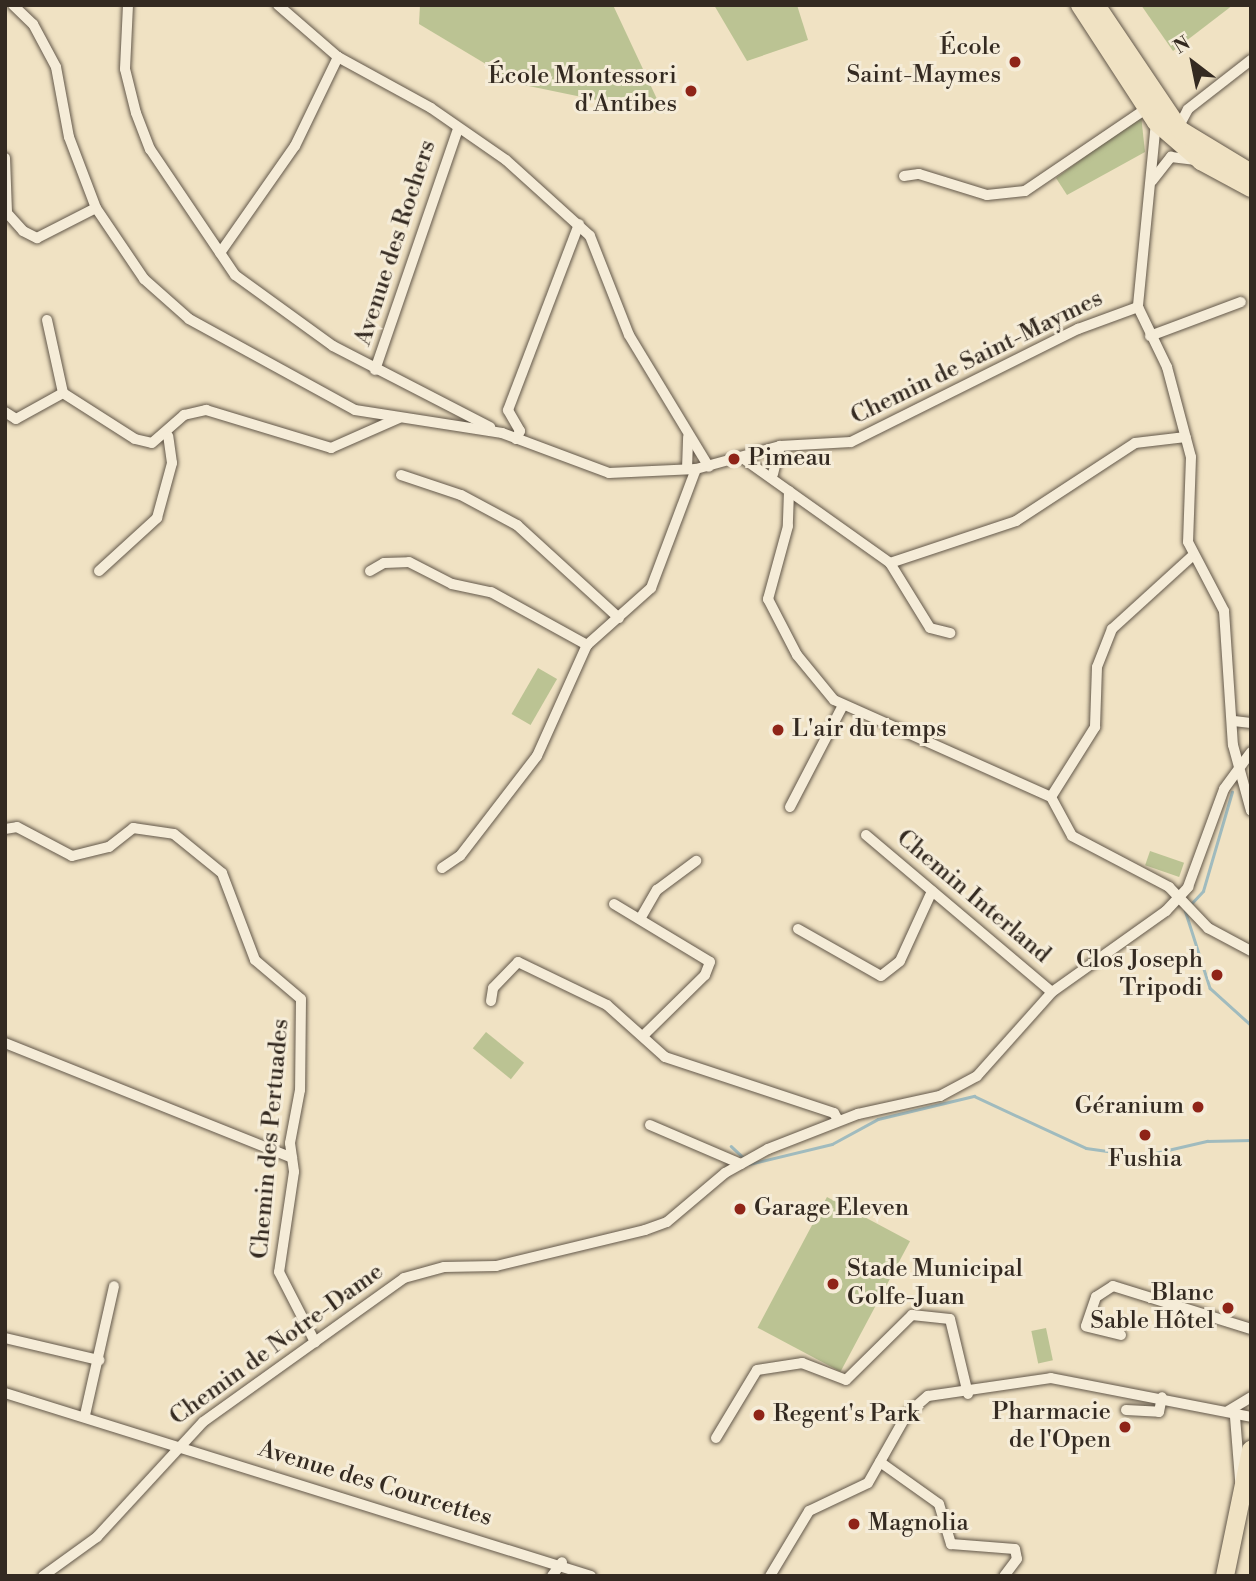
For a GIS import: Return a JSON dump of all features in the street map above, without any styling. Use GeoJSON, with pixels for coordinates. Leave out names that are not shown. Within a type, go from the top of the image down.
{"type":"FeatureCollection","features":[{"type":"Feature","properties":{"kind":"main road"},"geometry":{"type":"LineString","coordinates":[[1080,5],[1155,113],[1201,161],[1251,188]]}},
{"type":"Feature","properties":{"kind":"main road"},"geometry":{"type":"LineString","coordinates":[[1096,5],[1155,113],[1251,173]]}},
{"type":"Feature","properties":{"kind":"main road"},"geometry":{"type":"LineString","coordinates":[[1225,1576],[1244,1495],[1251,1450]]}},
{"type":"Feature","properties":{"kind":"street","name":"Chemin de Saint-Maymes"},"geometry":{"type":"LineString","coordinates":[[13,5],[33,24],[56,67],[69,137],[96,208],[144,279],[189,319],[262,354],[339,403],[398,418],[502,433],[609,473],[709,467],[780,446],[851,442],[1078,329],[1138,307]]}},
{"type":"Feature","properties":{"kind":"street"},"geometry":{"type":"LineString","coordinates":[[128,5],[125,69],[136,113],[150,149],[235,275],[286,315],[375,370],[502,433]]}},
{"type":"Feature","properties":{"kind":"street"},"geometry":{"type":"LineString","coordinates":[[278,5],[338,57],[506,160],[579,224],[600,250],[629,335],[688,437],[709,467]]}},
{"type":"Feature","properties":{"kind":"street"},"geometry":{"type":"LineString","coordinates":[[220,253],[295,146],[338,57]]}},
{"type":"Feature","properties":{"kind":"street"},"geometry":{"type":"LineString","coordinates":[[1178,128],[1188,109],[1251,60]]}},
{"type":"Feature","properties":{"kind":"street"},"geometry":{"type":"LineString","coordinates":[[904,176],[919,174],[987,195],[1025,191],[1155,113],[1188,109]]}},
{"type":"Feature","properties":{"kind":"street"},"geometry":{"type":"LineString","coordinates":[[1155,113],[1138,307],[1167,367],[1186,437],[1191,558],[1224,611],[1237,768],[1251,811]]}},
{"type":"Feature","properties":{"kind":"street","name":"Avenue des Rochers"},"geometry":{"type":"LineString","coordinates":[[375,370],[457,129]]}},
{"type":"Feature","properties":{"kind":"street"},"geometry":{"type":"LineString","coordinates":[[5,158],[7,213],[23,231],[37,238],[96,208]]}},
{"type":"Feature","properties":{"kind":"street"},"geometry":{"type":"LineString","coordinates":[[1148,190],[1164,161],[1201,161]]}},
{"type":"Feature","properties":{"kind":"street"},"geometry":{"type":"LineString","coordinates":[[516,439],[520,431],[508,410],[579,224]]}},
{"type":"Feature","properties":{"kind":"street"},"geometry":{"type":"LineString","coordinates":[[1150,336],[1241,302]]}},
{"type":"Feature","properties":{"kind":"street"},"geometry":{"type":"LineString","coordinates":[[47,320],[63,393],[135,439],[152,443],[168,436],[184,415],[206,410],[331,447],[398,418]]}},
{"type":"Feature","properties":{"kind":"street"},"geometry":{"type":"LineString","coordinates":[[5,412],[16,419],[63,393]]}},
{"type":"Feature","properties":{"kind":"street"},"geometry":{"type":"LineString","coordinates":[[99,571],[158,518],[172,463],[168,436]]}},
{"type":"Feature","properties":{"kind":"street"},"geometry":{"type":"LineString","coordinates":[[442,868],[460,856],[537,756],[587,645],[651,589],[692,469],[688,437]]}},
{"type":"Feature","properties":{"kind":"street"},"geometry":{"type":"LineString","coordinates":[[890,563],[910,560],[1034,513],[1135,443],[1186,437]]}},
{"type":"Feature","properties":{"kind":"street"},"geometry":{"type":"LineString","coordinates":[[773,474],[780,446]]}},
{"type":"Feature","properties":{"kind":"street"},"geometry":{"type":"LineString","coordinates":[[741,457],[773,474],[789,491],[890,563],[904,578],[930,628],[950,633]]}},
{"type":"Feature","properties":{"kind":"street"},"geometry":{"type":"LineString","coordinates":[[401,475],[461,495],[517,525],[619,618]]}},
{"type":"Feature","properties":{"kind":"street"},"geometry":{"type":"LineString","coordinates":[[789,491],[788,526],[768,599],[814,680],[843,705],[1051,797],[1072,836],[1187,903],[1225,940],[1251,951]]}},
{"type":"Feature","properties":{"kind":"street"},"geometry":{"type":"LineString","coordinates":[[1051,797],[1095,727],[1097,667],[1112,629],[1191,558]]}},
{"type":"Feature","properties":{"kind":"street"},"geometry":{"type":"LineString","coordinates":[[904,578],[910,560]]}},
{"type":"Feature","properties":{"kind":"street"},"geometry":{"type":"LineString","coordinates":[[370,571],[410,562],[452,584],[491,592],[587,645]]}},
{"type":"Feature","properties":{"kind":"street"},"geometry":{"type":"LineString","coordinates":[[790,807],[843,705]]}},
{"type":"Feature","properties":{"kind":"street"},"geometry":{"type":"LineString","coordinates":[[1234,720],[1251,723]]}},
{"type":"Feature","properties":{"kind":"street"},"geometry":{"type":"LineString","coordinates":[[1187,903],[1237,768],[1251,752]]}},
{"type":"Feature","properties":{"kind":"street","name":"Chemin des Pertuades"},"geometry":{"type":"LineString","coordinates":[[5,829],[17,827],[72,856],[109,846],[144,825],[190,844],[222,873],[255,960],[304,1009],[292,1158],[279,1272],[316,1342]]}},
{"type":"Feature","properties":{"kind":"street","name":"Chemin Interland"},"geometry":{"type":"LineString","coordinates":[[866,835],[1052,992]]}},
{"type":"Feature","properties":{"kind":"street"},"geometry":{"type":"LineString","coordinates":[[640,919],[657,890],[696,861]]}},
{"type":"Feature","properties":{"kind":"street"},"geometry":{"type":"LineString","coordinates":[[798,929],[881,976],[900,961],[932,891]]}},
{"type":"Feature","properties":{"kind":"street","name":"Chemin de Notre-Dame"},"geometry":{"type":"LineString","coordinates":[[43,1576],[97,1537],[177,1444],[404,1278],[444,1267],[496,1266],[645,1230],[667,1222],[740,1164],[838,1120],[956,1089],[990,1065],[1052,992],[1187,903]]}},
{"type":"Feature","properties":{"kind":"street"},"geometry":{"type":"LineString","coordinates":[[614,904],[710,962],[705,975],[644,1035]]}},
{"type":"Feature","properties":{"kind":"street"},"geometry":{"type":"LineString","coordinates":[[491,1001],[493,988],[518,962],[593,996],[644,1035],[664,1057],[825,1110],[838,1120]]}},
{"type":"Feature","properties":{"kind":"street"},"geometry":{"type":"LineString","coordinates":[[5,1043],[292,1158]]}},
{"type":"Feature","properties":{"kind":"street"},"geometry":{"type":"LineString","coordinates":[[650,1125],[740,1164]]}},
{"type":"Feature","properties":{"kind":"street"},"geometry":{"type":"LineString","coordinates":[[86,1415],[114,1286]]}},
{"type":"Feature","properties":{"kind":"street"},"geometry":{"type":"LineString","coordinates":[[1121,1335],[1086,1326],[1096,1297],[1113,1286],[1251,1329]]}},
{"type":"Feature","properties":{"kind":"street"},"geometry":{"type":"LineString","coordinates":[[716,1438],[757,1370],[802,1363],[846,1380],[903,1318],[943,1316],[954,1327],[968,1394]]}},
{"type":"Feature","properties":{"kind":"street"},"geometry":{"type":"LineString","coordinates":[[5,1338],[99,1360]]}},
{"type":"Feature","properties":{"kind":"street"},"geometry":{"type":"LineString","coordinates":[[769,1576],[814,1506],[855,1493],[880,1462],[915,1404],[937,1395],[968,1394],[1051,1378],[1251,1416]]}},
{"type":"Feature","properties":{"kind":"street","name":"Avenue des Courcettes"},"geometry":{"type":"LineString","coordinates":[[5,1393],[86,1415],[562,1562],[592,1576]]}},
{"type":"Feature","properties":{"kind":"street"},"geometry":{"type":"LineString","coordinates":[[1126,1410],[1159,1412],[1162,1397]]}},
{"type":"Feature","properties":{"kind":"street"},"geometry":{"type":"LineString","coordinates":[[1234,1412],[1251,1397]]}},
{"type":"Feature","properties":{"kind":"street"},"geometry":{"type":"LineString","coordinates":[[1234,1412],[1236,1479],[1244,1495]]}},
{"type":"Feature","properties":{"kind":"street"},"geometry":{"type":"LineString","coordinates":[[880,1462],[939,1504],[951,1544],[1015,1549],[1017,1559],[1004,1576]]}},
{"type":"Feature","properties":{"kind":"street"},"geometry":{"type":"LineString","coordinates":[[552,1576],[562,1562]]}},
{"type":"Feature","properties":{"kind":"green space"},"geometry":{"type":"Polygon","coordinates":[[[420,5],[613,5],[664,114],[519,84],[419,24],[420,5]]]}},
{"type":"Feature","properties":{"kind":"green space"},"geometry":{"type":"Polygon","coordinates":[[[714,5],[797,5],[808,40],[747,61],[714,5]]]}},
{"type":"Feature","properties":{"kind":"green space"},"geometry":{"type":"Polygon","coordinates":[[[1141,5],[1233,5],[1173,51],[1141,5]]]}},
{"type":"Feature","properties":{"kind":"green space"},"geometry":{"type":"Polygon","coordinates":[[[1141,115],[1145,152],[1067,195],[1056,178],[1141,115]]]}},
{"type":"Feature","properties":{"kind":"green space"},"geometry":{"type":"Polygon","coordinates":[[[538,668],[557,679],[531,725],[512,714],[538,668]]]}},
{"type":"Feature","properties":{"kind":"green space"},"geometry":{"type":"Polygon","coordinates":[[[1150,851],[1184,863],[1179,877],[1145,865],[1150,851]]]}},
{"type":"Feature","properties":{"kind":"green space"},"geometry":{"type":"Polygon","coordinates":[[[486,1032],[524,1063],[511,1079],[473,1048],[486,1032]]]}},
{"type":"Feature","properties":{"kind":"green space","name":"Stade Municipal Golfe-Juan"},"geometry":{"type":"Polygon","coordinates":[[[827,1197],[910,1241],[841,1372],[758,1328],[827,1197]]]}},
{"type":"Feature","properties":{"kind":"green space"},"geometry":{"type":"Polygon","coordinates":[[[1046,1328],[1053,1360],[1038,1363],[1031,1331],[1046,1328]]]}},
{"type":"Feature","properties":{"kind":"waterway"},"geometry":{"type":"LineString","coordinates":[[1190,905],[1203,891],[1232,792]]}},
{"type":"Feature","properties":{"kind":"waterway"},"geometry":{"type":"LineString","coordinates":[[1185,910],[1210,988],[1251,1025]]}},
{"type":"Feature","properties":{"kind":"waterway"},"geometry":{"type":"LineString","coordinates":[[749,1164],[832,1144],[878,1119],[974,1096],[1086,1148],[1142,1156],[1207,1141],[1251,1140]]}},
{"type":"Feature","properties":{"kind":"waterway"},"geometry":{"type":"LineString","coordinates":[[731,1146],[743,1157]]}},
{"type":"Feature","properties":{"kind":"place","name":"École Saint-Maymes"},"geometry":{"type":"Point","coordinates":[1015,62]}},
{"type":"Feature","properties":{"kind":"place","name":"École Montessori d'Antibes"},"geometry":{"type":"Point","coordinates":[691,91]}},
{"type":"Feature","properties":{"kind":"place","name":"Pimeau"},"geometry":{"type":"Point","coordinates":[734,459]}},
{"type":"Feature","properties":{"kind":"place","name":"L'air du temps"},"geometry":{"type":"Point","coordinates":[778,730]}},
{"type":"Feature","properties":{"kind":"place","name":"Clos Joseph Tripodi"},"geometry":{"type":"Point","coordinates":[1217,975]}},
{"type":"Feature","properties":{"kind":"place","name":"Géranium"},"geometry":{"type":"Point","coordinates":[1198,1107]}},
{"type":"Feature","properties":{"kind":"place","name":"Fushia"},"geometry":{"type":"Point","coordinates":[1145,1135]}},
{"type":"Feature","properties":{"kind":"place","name":"Garage Eleven"},"geometry":{"type":"Point","coordinates":[740,1209]}},
{"type":"Feature","properties":{"kind":"place","name":"Stade Municipal Golfe-Juan"},"geometry":{"type":"Point","coordinates":[833,1284]}},
{"type":"Feature","properties":{"kind":"place","name":"Blanc Sable Hôtel"},"geometry":{"type":"Point","coordinates":[1228,1308]}},
{"type":"Feature","properties":{"kind":"place","name":"Regent's Park"},"geometry":{"type":"Point","coordinates":[759,1415]}},
{"type":"Feature","properties":{"kind":"place","name":"Pharmacie de l'Open"},"geometry":{"type":"Point","coordinates":[1125,1427]}},
{"type":"Feature","properties":{"kind":"place","name":"Magnolia"},"geometry":{"type":"Point","coordinates":[854,1524]}}]}
